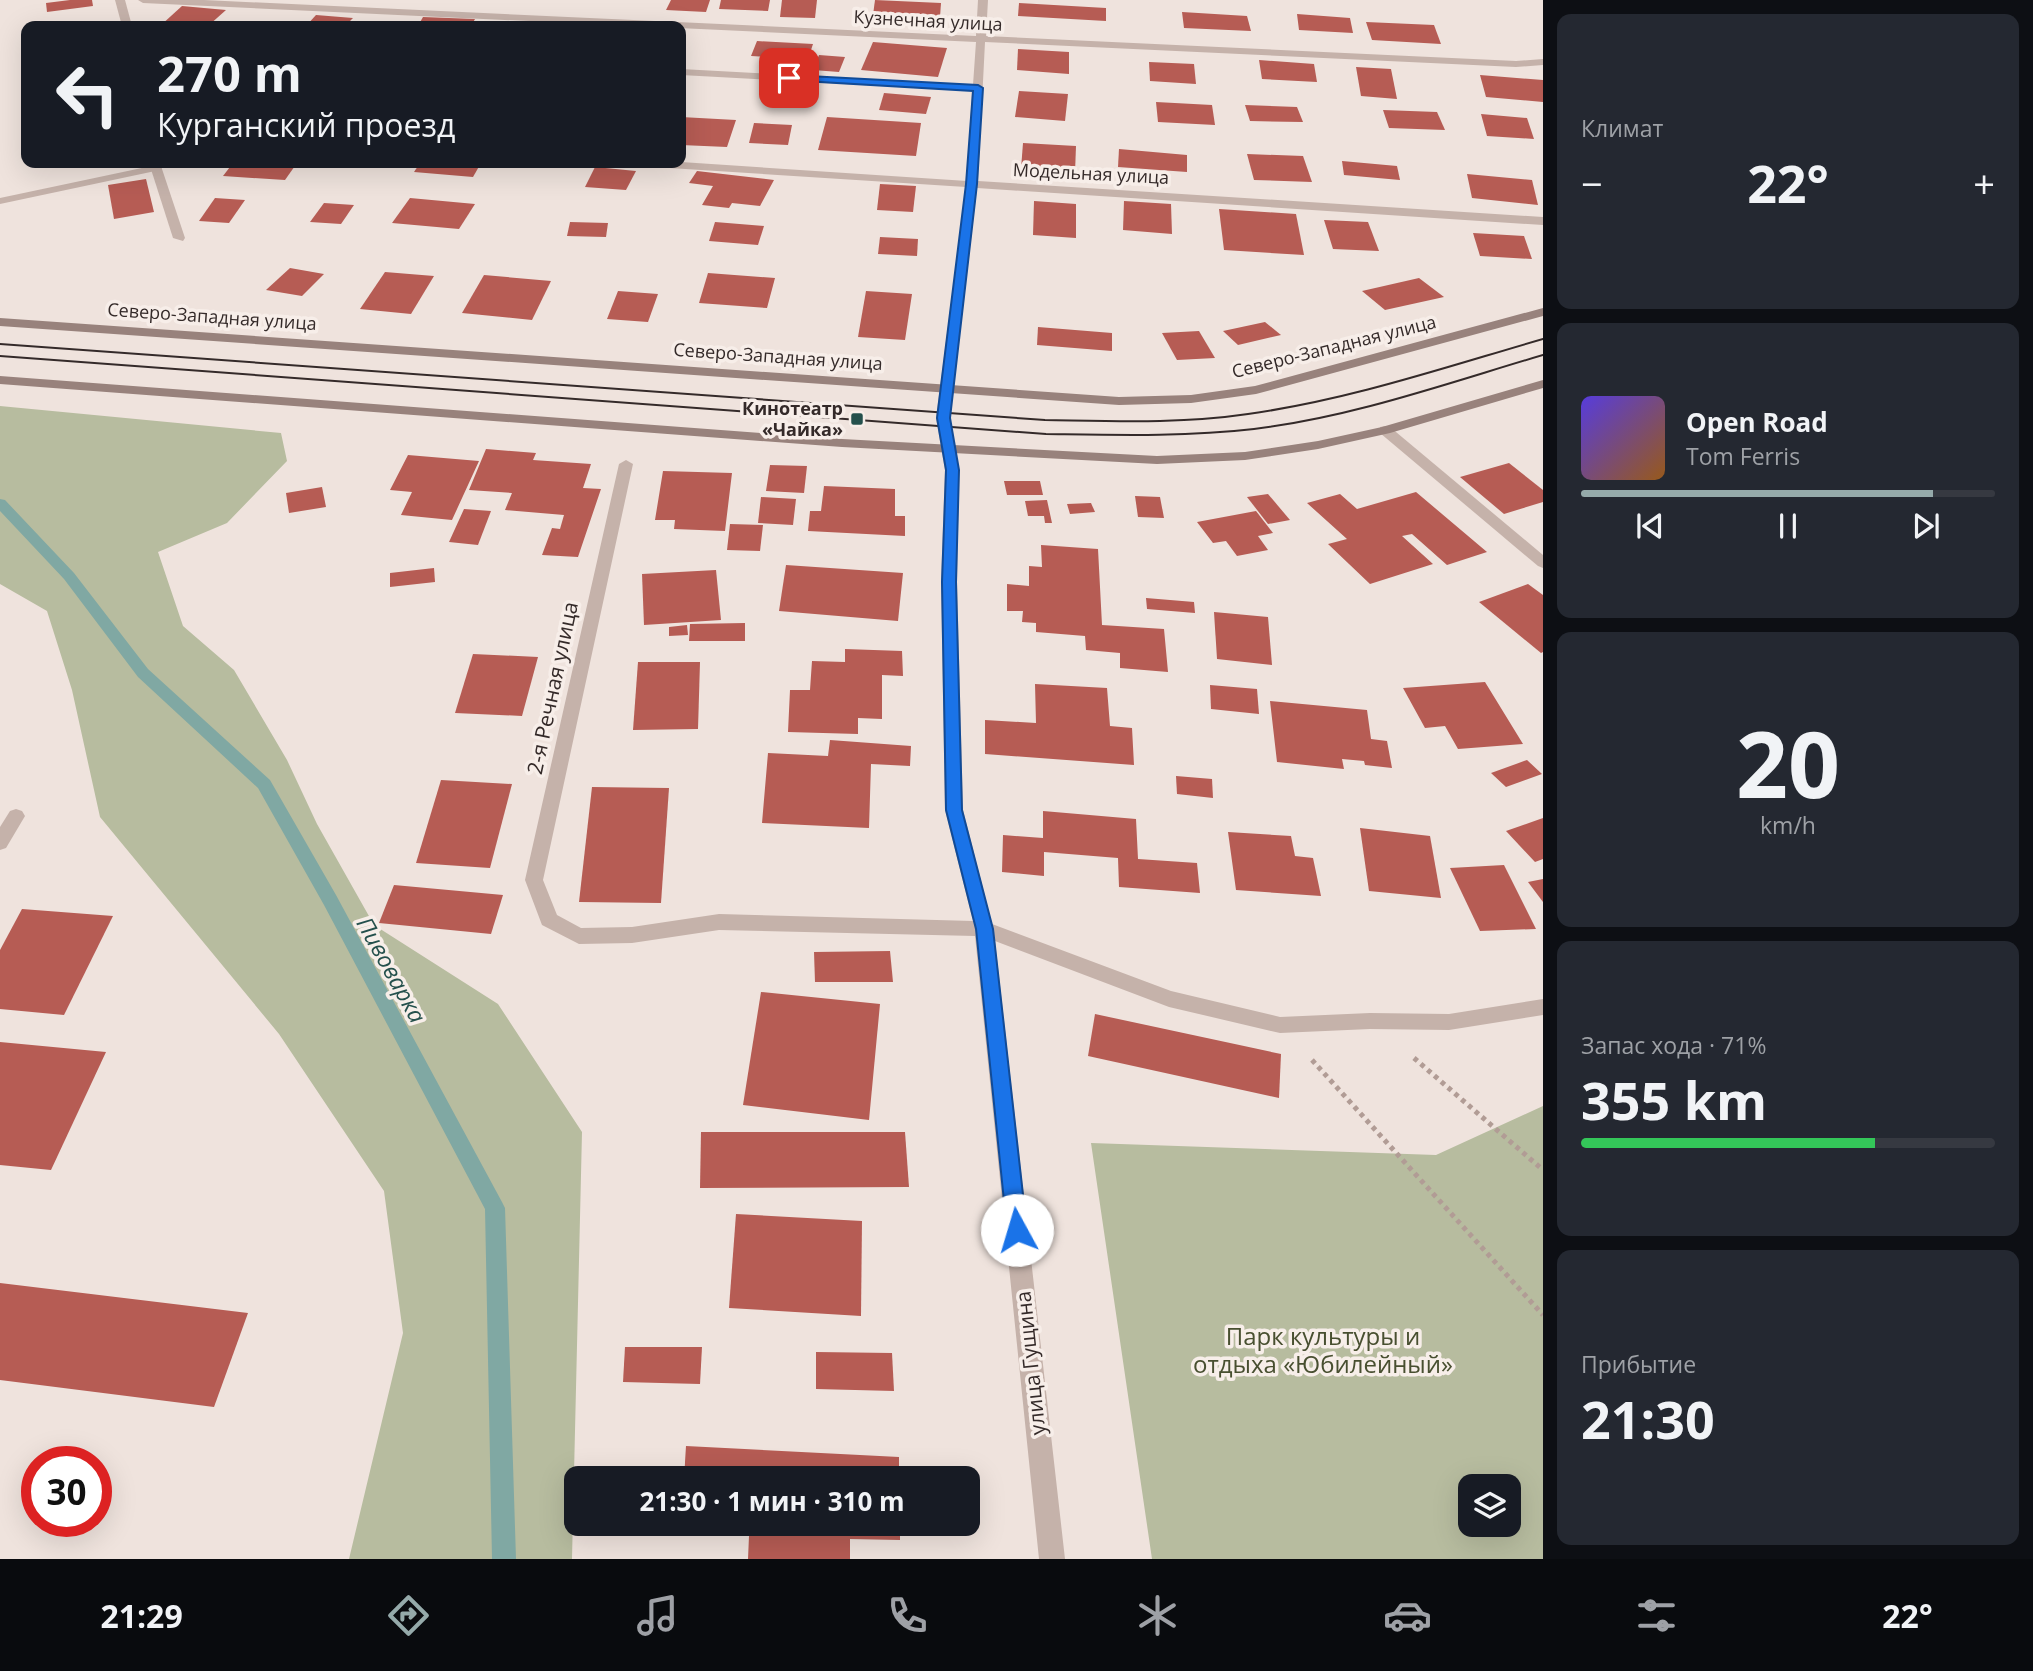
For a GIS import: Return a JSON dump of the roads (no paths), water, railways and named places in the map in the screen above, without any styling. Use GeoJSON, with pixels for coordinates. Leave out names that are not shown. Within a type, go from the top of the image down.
{"type":"FeatureCollection","features":[{"type":"Feature","properties":{"kind":"main road","name":"Северо-Западная улица"},"geometry":{"type":"LineString","coordinates":[[0,321],[1119,401],[1191,398],[1256,390],[1543,313]]}},
{"type":"Feature","properties":{"kind":"main road"},"geometry":{"type":"LineString","coordinates":[[0,380],[948,449],[1157,460],[1245,456],[1318,445],[1385,430],[1543,384]]}},
{"type":"Feature","properties":{"kind":"street"},"geometry":{"type":"LineString","coordinates":[[120,0],[126,21]]}},
{"type":"Feature","properties":{"kind":"street","name":"Кузнечная улица"},"geometry":{"type":"LineString","coordinates":[[143,0],[594,21]]}},
{"type":"Feature","properties":{"kind":"street","name":"улица Гущина"},"geometry":{"type":"LineString","coordinates":[[983,0],[972,184],[943,418],[952,470],[949,582],[954,810],[984,929],[1052,1559]]}},
{"type":"Feature","properties":{"kind":"street","name":"Кузнечная улица"},"geometry":{"type":"LineString","coordinates":[[686,25],[1516,65],[1543,62]]}},
{"type":"Feature","properties":{"kind":"street"},"geometry":{"type":"LineString","coordinates":[[686,72],[978,88]]}},
{"type":"Feature","properties":{"kind":"street","name":"Модельная улица"},"geometry":{"type":"LineString","coordinates":[[686,166],[1543,221]]}},
{"type":"Feature","properties":{"kind":"street"},"geometry":{"type":"LineString","coordinates":[[0,201],[142,168]]}},
{"type":"Feature","properties":{"kind":"street"},"geometry":{"type":"LineString","coordinates":[[156,168],[179,238]]}},
{"type":"Feature","properties":{"kind":"street"},"geometry":{"type":"LineString","coordinates":[[1385,430],[1543,563]]}},
{"type":"Feature","properties":{"kind":"street","name":"2-я Речная улица"},"geometry":{"type":"LineString","coordinates":[[626,464],[534,880],[549,920],[579,936],[632,935],[719,922],[984,929]]}},
{"type":"Feature","properties":{"kind":"street"},"geometry":{"type":"LineString","coordinates":[[0,843],[16,816]]}},
{"type":"Feature","properties":{"kind":"street"},"geometry":{"type":"LineString","coordinates":[[984,929],[1169,999],[1280,1025],[1370,1021],[1449,1022],[1543,1007]]}},
{"type":"Feature","properties":{"kind":"waterway","name":"Пивоварка"},"geometry":{"type":"LineString","coordinates":[[0,503],[69,576],[143,673],[264,784],[330,900],[495,1208],[504,1559]]}},
{"type":"Feature","properties":{"kind":"tram line"},"geometry":{"type":"LineString","coordinates":[[0,344],[1045,420],[1146,421],[1223,417],[1286,408],[1397,382],[1543,339]]}},
{"type":"Feature","properties":{"kind":"tram line"},"geometry":{"type":"LineString","coordinates":[[0,356],[1046,434],[1124,435],[1228,432],[1291,424],[1364,408],[1543,355]]}},
{"type":"Feature","properties":{"kind":"place","name":"Кинотеатр «Чайка»"},"geometry":{"type":"Point","coordinates":[857,419]}},
{"type":"Feature","properties":{"kind":"park label","name":"Парк культуры и отдыха «Юбилейный»"},"geometry":{"type":"Point","coordinates":[1323,1351]}}]}
